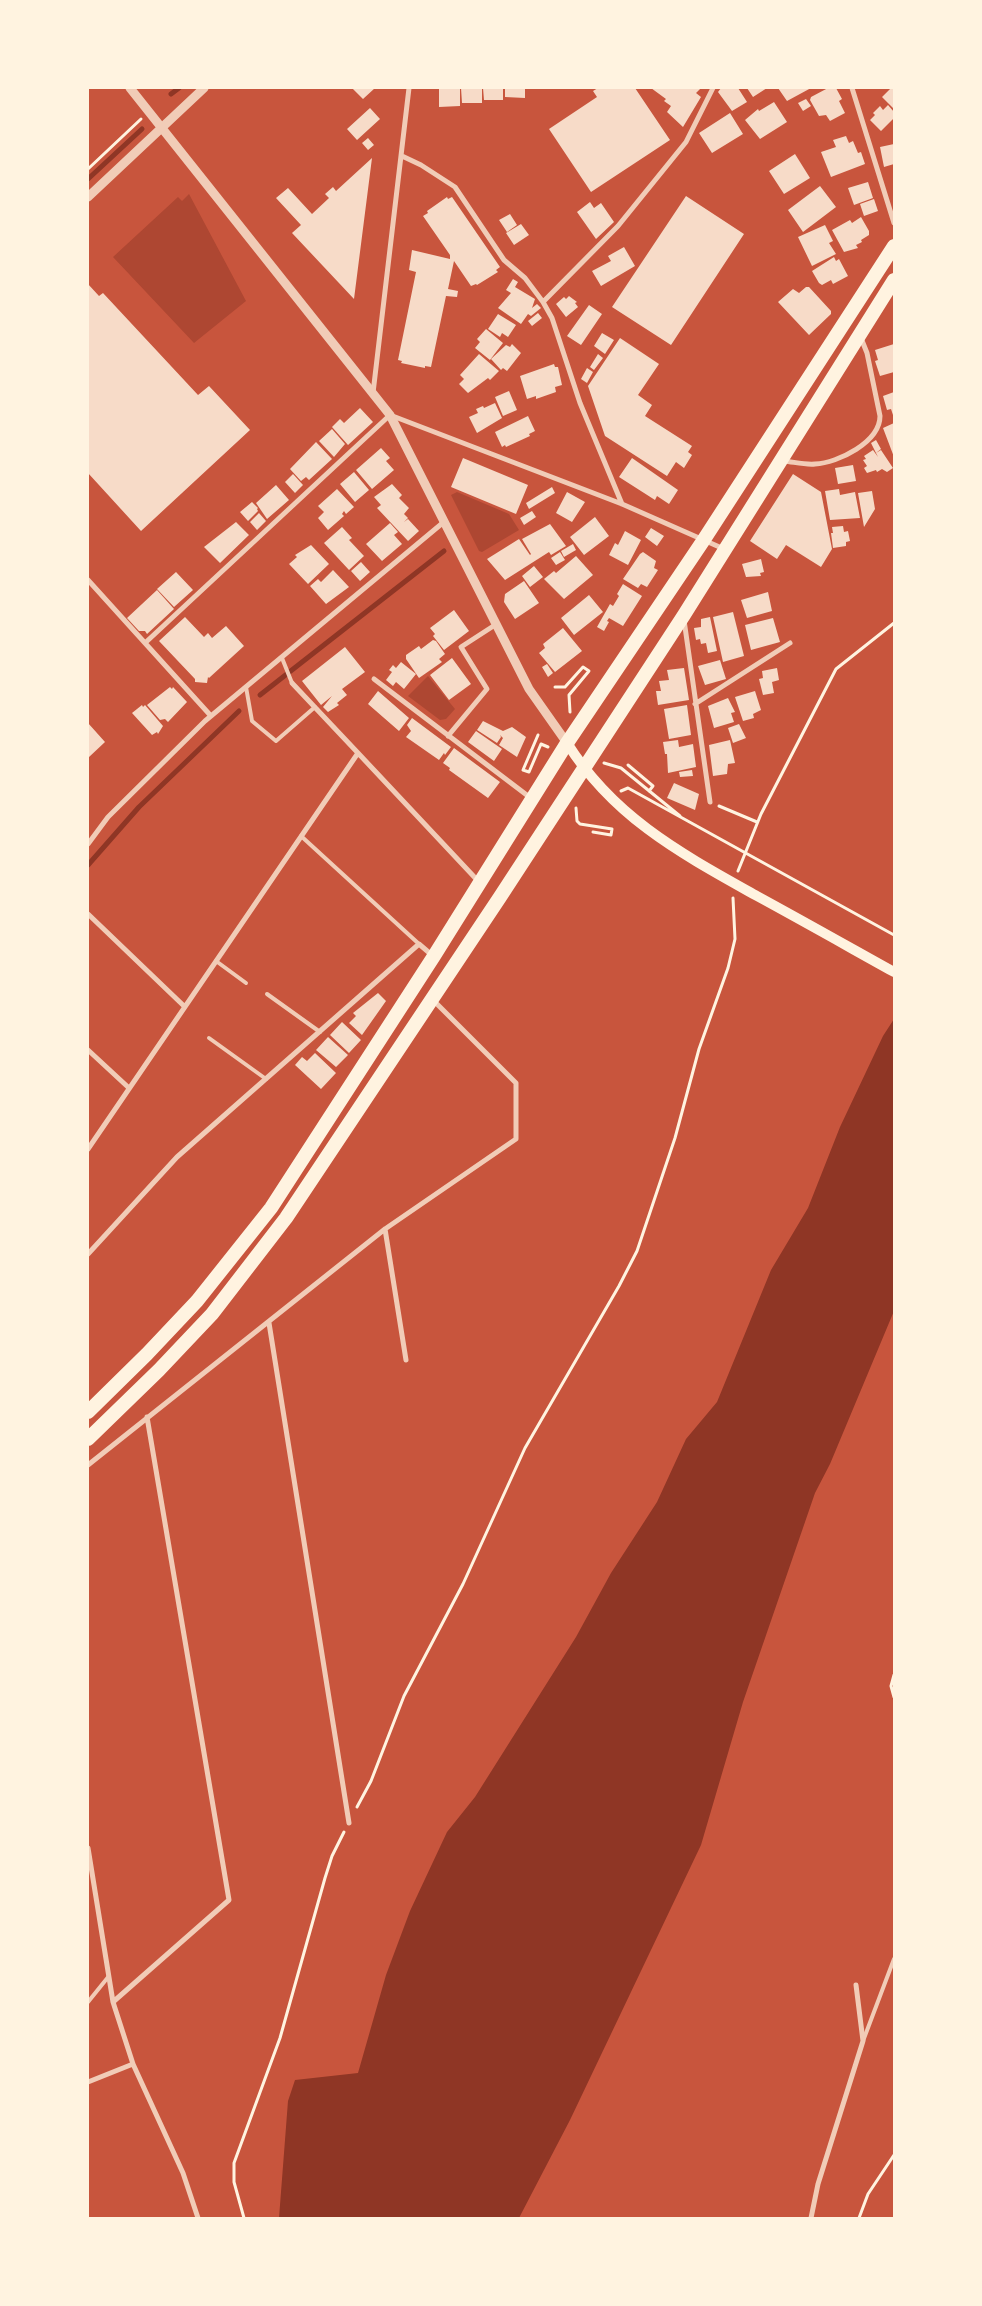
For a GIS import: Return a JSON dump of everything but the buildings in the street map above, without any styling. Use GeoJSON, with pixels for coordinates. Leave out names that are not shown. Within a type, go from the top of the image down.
{"type":"FeatureCollection","features":[{"type":"Feature","properties":{"kind":"highway"},"geometry":{"type":"LineString","coordinates":[[88,1412],[147,1354],[190,1307],[271,1208],[434,956],[566,743],[703,541],[894,246]]}},
{"type":"Feature","properties":{"kind":"highway"},"geometry":{"type":"LineString","coordinates":[[88,1439],[159,1370],[212,1314],[251,1266],[286,1218],[684,614],[894,280]]}},
{"type":"Feature","properties":{"kind":"main road"},"geometry":{"type":"LineString","coordinates":[[566,743],[583,768],[607,795],[654,836],[708,869],[894,972]]}},
{"type":"Feature","properties":{"kind":"street"},"geometry":{"type":"LineString","coordinates":[[130,88],[390,415],[445,520],[495,625],[529,689],[566,743]]}},
{"type":"Feature","properties":{"kind":"street"},"geometry":{"type":"LineString","coordinates":[[88,197],[204,88]]}},
{"type":"Feature","properties":{"kind":"street"},"geometry":{"type":"LineString","coordinates":[[373,393],[410,88]]}},
{"type":"Feature","properties":{"kind":"street"},"geometry":{"type":"LineString","coordinates":[[544,302],[618,226],[686,142],[713,88]]}},
{"type":"Feature","properties":{"kind":"street"},"geometry":{"type":"LineString","coordinates":[[852,88],[893,209],[894,223]]}},
{"type":"Feature","properties":{"kind":"street"},"geometry":{"type":"LineString","coordinates":[[402,156],[421,165],[455,187],[504,260],[525,278],[544,302],[552,318],[580,403],[622,504]]}},
{"type":"Feature","properties":{"kind":"street"},"geometry":{"type":"LineString","coordinates":[[781,460],[814,465],[830,462],[846,456],[866,442],[880,425],[880,416],[867,353],[860,335]]}},
{"type":"Feature","properties":{"kind":"street"},"geometry":{"type":"LineString","coordinates":[[390,415],[622,504],[724,550]]}},
{"type":"Feature","properties":{"kind":"street"},"geometry":{"type":"LineString","coordinates":[[145,643],[390,415]]}},
{"type":"Feature","properties":{"kind":"street"},"geometry":{"type":"LineString","coordinates":[[88,844],[108,817],[211,716],[445,520]]}},
{"type":"Feature","properties":{"kind":"street"},"geometry":{"type":"LineString","coordinates":[[88,580],[211,716]]}},
{"type":"Feature","properties":{"kind":"street"},"geometry":{"type":"LineString","coordinates":[[684,614],[710,802]]}},
{"type":"Feature","properties":{"kind":"street"},"geometry":{"type":"LineString","coordinates":[[448,736],[487,689],[461,647],[495,625]]}},
{"type":"Feature","properties":{"kind":"street"},"geometry":{"type":"LineString","coordinates":[[695,704],[790,643]]}},
{"type":"Feature","properties":{"kind":"street"},"geometry":{"type":"LineString","coordinates":[[374,679],[532,799]]}},
{"type":"Feature","properties":{"kind":"street"},"geometry":{"type":"LineString","coordinates":[[292,683],[480,882]]}},
{"type":"Feature","properties":{"kind":"street"},"geometry":{"type":"LineString","coordinates":[[88,1149],[358,753]]}},
{"type":"Feature","properties":{"kind":"street"},"geometry":{"type":"LineString","coordinates":[[88,914],[185,1007]]}},
{"type":"Feature","properties":{"kind":"street"},"geometry":{"type":"LineString","coordinates":[[89,1250],[176,1156],[419,944],[434,956]]}},
{"type":"Feature","properties":{"kind":"street"},"geometry":{"type":"LineString","coordinates":[[88,1465],[385,1229],[516,1139],[516,1083],[432,999]]}},
{"type":"Feature","properties":{"kind":"street"},"geometry":{"type":"LineString","coordinates":[[88,1050],[129,1088]]}},
{"type":"Feature","properties":{"kind":"street"},"geometry":{"type":"LineString","coordinates":[[385,1229],[406,1360]]}},
{"type":"Feature","properties":{"kind":"street"},"geometry":{"type":"LineString","coordinates":[[269,1323],[349,1823]]}},
{"type":"Feature","properties":{"kind":"street"},"geometry":{"type":"LineString","coordinates":[[113,2002],[229,1900],[147,1417]]}},
{"type":"Feature","properties":{"kind":"street"},"geometry":{"type":"LineString","coordinates":[[88,1848],[113,2002],[134,2064],[183,2174],[198,2218]]}},
{"type":"Feature","properties":{"kind":"street"},"geometry":{"type":"LineString","coordinates":[[811,2218],[818,2184],[863,2041],[856,1985]]}},
{"type":"Feature","properties":{"kind":"street"},"geometry":{"type":"LineString","coordinates":[[88,2082],[134,2064]]}},
{"type":"Feature","properties":{"kind":"lane"},"geometry":{"type":"LineString","coordinates":[[282,658],[292,683]]}},
{"type":"Feature","properties":{"kind":"lane"},"geometry":{"type":"LineString","coordinates":[[246,687],[252,721],[276,741],[315,707]]}},
{"type":"Feature","properties":{"kind":"lane"},"geometry":{"type":"LineString","coordinates":[[301,836],[419,944]]}},
{"type":"Feature","properties":{"kind":"lane"},"geometry":{"type":"LineString","coordinates":[[216,961],[246,983]]}},
{"type":"Feature","properties":{"kind":"lane"},"geometry":{"type":"LineString","coordinates":[[267,994],[320,1032]]}},
{"type":"Feature","properties":{"kind":"lane"},"geometry":{"type":"LineString","coordinates":[[209,1038],[266,1079]]}},
{"type":"Feature","properties":{"kind":"lane"},"geometry":{"type":"LineString","coordinates":[[863,2041],[894,1959]]}},
{"type":"Feature","properties":{"kind":"lane"},"geometry":{"type":"LineString","coordinates":[[88,2002],[109,1976]]}},
{"type":"Feature","properties":{"kind":"path"},"geometry":{"type":"LineString","coordinates":[[88,169],[149,112]]}},
{"type":"Feature","properties":{"kind":"path"},"geometry":{"type":"LineString","coordinates":[[735,878],[757,822],[836,669],[894,623]]}},
{"type":"Feature","properties":{"kind":"path"},"geometry":{"type":"LineString","coordinates":[[555,687],[565,687],[583,666],[589,671],[569,695]]}},
{"type":"Feature","properties":{"kind":"path"},"geometry":{"type":"LineString","coordinates":[[538,735],[523,770],[529,772],[541,744]]}},
{"type":"Feature","properties":{"kind":"path"},"geometry":{"type":"LineString","coordinates":[[628,765],[653,786],[649,791]]}},
{"type":"Feature","properties":{"kind":"path"},"geometry":{"type":"LineString","coordinates":[[621,768],[688,823]]}},
{"type":"Feature","properties":{"kind":"path"},"geometry":{"type":"LineString","coordinates":[[607,795],[628,788],[688,823],[894,935]]}},
{"type":"Feature","properties":{"kind":"path"},"geometry":{"type":"LineString","coordinates":[[710,802],[757,822]]}},
{"type":"Feature","properties":{"kind":"path"},"geometry":{"type":"LineString","coordinates":[[577,821],[580,824],[612,829],[611,834],[593,832]]}},
{"type":"Feature","properties":{"kind":"path"},"geometry":{"type":"LineString","coordinates":[[244,2218],[234,2182],[234,2163],[280,2038],[330,1863],[371,1781],[404,1696],[463,1584],[525,1448],[619,1286],[637,1251],[675,1138],[699,1049],[728,968],[735,938],[735,914],[732,896]]}},
{"type":"Feature","properties":{"kind":"path"},"geometry":{"type":"LineString","coordinates":[[894,1675],[891,1686],[894,1697]]}},
{"type":"Feature","properties":{"kind":"path"},"geometry":{"type":"LineString","coordinates":[[859,2218],[868,2194],[894,2155]]}},
{"type":"Feature","properties":{"kind":"shaded area"},"geometry":{"type":"Polygon","coordinates":[[[189,194],[246,301],[194,343],[113,257],[178,197],[182,201],[189,194]]]}},
{"type":"Feature","properties":{"kind":"shaded area"},"geometry":{"type":"Polygon","coordinates":[[[457,492],[509,514],[519,530],[482,552],[479,551],[451,495],[457,492]]]}},
{"type":"Feature","properties":{"kind":"shaded area"},"geometry":{"type":"Polygon","coordinates":[[[428,676],[455,709],[446,719],[440,720],[408,696],[428,676]]]}},
{"type":"Feature","properties":{"kind":"shaded area"},"geometry":{"type":"Polygon","coordinates":[[[894,1019],[894,1311],[830,1464],[815,1493],[743,1702],[701,1845],[570,2120],[519,2218],[279,2218],[288,2101],[295,2080],[358,2073],[386,1975],[410,1911],[447,1832],[475,1797],[576,1637],[611,1573],[657,1502],[686,1439],[717,1402],[771,1270],[808,1208],[840,1127],[883,1036],[894,1019]]]}},
{"type":"Feature","properties":{"kind":"waterway"},"geometry":{"type":"LineString","coordinates":[[171,94],[179,88]]}},
{"type":"Feature","properties":{"kind":"waterway"},"geometry":{"type":"LineString","coordinates":[[88,179],[142,129]]}},
{"type":"Feature","properties":{"kind":"waterway"},"geometry":{"type":"LineString","coordinates":[[260,695],[444,551]]}},
{"type":"Feature","properties":{"kind":"waterway"},"geometry":{"type":"LineString","coordinates":[[88,865],[139,807],[239,711]]}}]}
